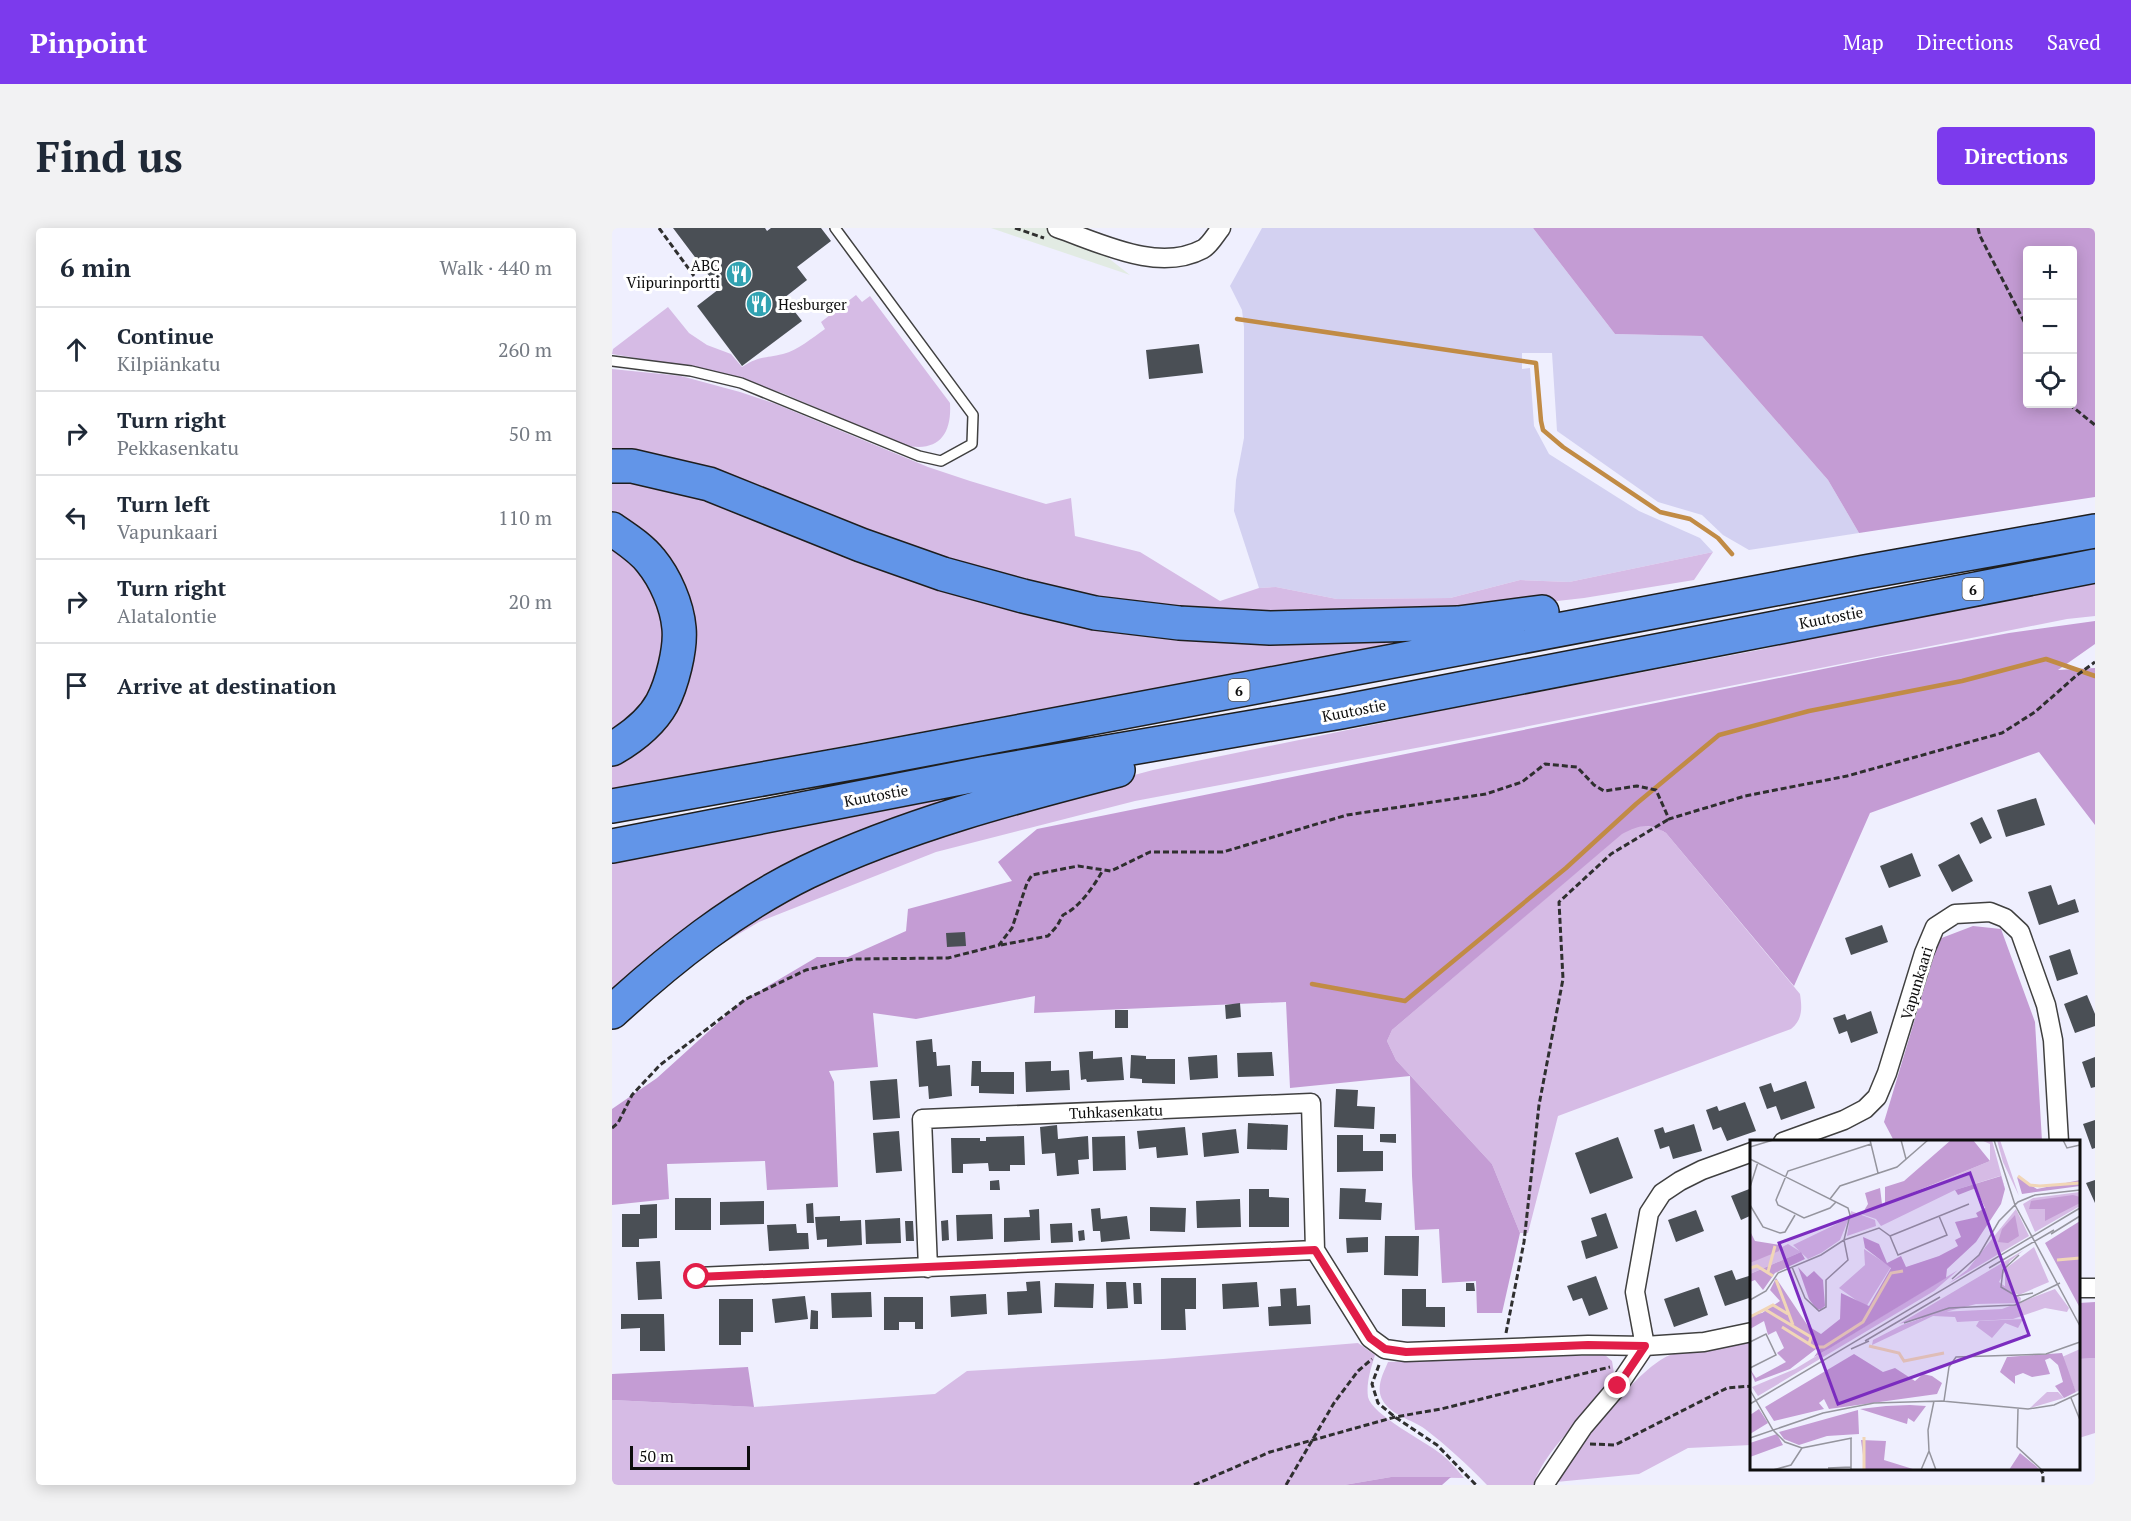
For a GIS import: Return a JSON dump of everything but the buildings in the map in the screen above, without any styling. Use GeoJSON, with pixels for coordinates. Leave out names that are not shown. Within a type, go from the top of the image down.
{"type":"FeatureCollection","features":[{"type":"Feature","properties":{"kind":"highway"},"geometry":{"type":"LineString","coordinates":[[612,466],[632,466],[709,484],[943,574],[1095,613],[1179,623],[1270,628],[1458,623],[1865,572]]}},
{"type":"Feature","properties":{"kind":"highway"},"geometry":{"type":"LineString","coordinates":[[612,530],[651,560],[669,591],[679,628],[675,666],[661,704],[630,738],[612,749]]}},
{"type":"Feature","properties":{"kind":"highway","name":"6"},"geometry":{"type":"LineString","coordinates":[[612,806],[2095,531]]}},
{"type":"Feature","properties":{"kind":"highway","name":"Kuutostie"},"geometry":{"type":"LineString","coordinates":[[612,846],[986,773],[1341,712],[2095,566]]}},
{"type":"Feature","properties":{"kind":"highway"},"geometry":{"type":"LineString","coordinates":[[612,1012],[654,973],[705,934],[806,873],[857,851],[954,816],[1048,788],[1341,712]]}},
{"type":"Feature","properties":{"kind":"street"},"geometry":{"type":"LineString","coordinates":[[1057,228],[1142,257],[1170,260],[1205,249],[1221,228]]}},
{"type":"Feature","properties":{"kind":"street","name":"Vapunkaari"},"geometry":{"type":"LineString","coordinates":[[1789,1140],[1844,1120],[1865,1109],[1876,1097],[1894,1051],[1924,953],[1935,927],[1955,914],[1990,912],[2005,918],[2020,932],[2046,1005],[2054,1040],[2059,1140]]}},
{"type":"Feature","properties":{"kind":"street","name":"Tuhkasenkatu"},"geometry":{"type":"LineString","coordinates":[[928,1268],[922,1119],[1311,1103],[1315,1250]]}},
{"type":"Feature","properties":{"kind":"street"},"geometry":{"type":"LineString","coordinates":[[1544,1485],[1572,1443],[1618,1386],[1640,1353],[1635,1292],[1649,1214],[1662,1192],[1702,1170],[1750,1153]]}},
{"type":"Feature","properties":{"kind":"street"},"geometry":{"type":"LineString","coordinates":[[697,1277],[1315,1250],[1370,1338],[1385,1349],[1406,1352],[1588,1345],[1640,1353],[1750,1332]]}},
{"type":"Feature","properties":{"kind":"lane"},"geometry":{"type":"LineString","coordinates":[[612,360],[691,371],[741,383],[919,456],[941,461],[972,444],[973,415],[835,228]]}},
{"type":"Feature","properties":{"kind":"path"},"geometry":{"type":"LineString","coordinates":[[659,228],[694,276]]}},
{"type":"Feature","properties":{"kind":"path"},"geometry":{"type":"LineString","coordinates":[[1978,228],[2023,319]]}},
{"type":"Feature","properties":{"kind":"path"},"geometry":{"type":"LineString","coordinates":[[2074,408],[2095,425]]}},
{"type":"Feature","properties":{"kind":"path"},"geometry":{"type":"LineString","coordinates":[[1503,1348],[1524,1242],[1539,1105],[1563,980],[1558,902],[1611,854],[1669,819],[1745,796],[1847,776],[2002,733],[2035,712],[2095,662]]}},
{"type":"Feature","properties":{"kind":"path"},"geometry":{"type":"LineString","coordinates":[[999,945],[1012,928],[1027,883],[1032,875],[1078,866],[1111,871],[1150,852],[1223,852],[1347,815],[1486,794],[1522,782],[1545,764],[1577,767],[1594,785],[1604,790],[1637,786],[1656,790],[1669,819]]}},
{"type":"Feature","properties":{"kind":"path"},"geometry":{"type":"LineString","coordinates":[[612,1128],[618,1123],[632,1095],[660,1065],[746,999],[806,970],[854,959],[948,958],[1048,936],[1063,915],[1074,910],[1103,870]]}},
{"type":"Feature","properties":{"kind":"path"},"geometry":{"type":"LineString","coordinates":[[1385,1349],[1372,1384],[1378,1402],[1395,1418],[1437,1445],[1476,1485]]}},
{"type":"Feature","properties":{"kind":"path"},"geometry":{"type":"LineString","coordinates":[[1286,1485],[1334,1403],[1358,1371],[1385,1349]]}},
{"type":"Feature","properties":{"kind":"path"},"geometry":{"type":"LineString","coordinates":[[1194,1485],[1270,1452],[1395,1418],[1442,1409],[1640,1353]]}},
{"type":"Feature","properties":{"kind":"path"},"geometry":{"type":"LineString","coordinates":[[1572,1443],[1615,1445],[1727,1388],[1750,1386]]}},
{"type":"Feature","properties":{"kind":"path"},"geometry":{"type":"LineString","coordinates":[[2041,1470],[2043,1485]]}},
{"type":"Feature","properties":{"kind":"shaded area"},"geometry":{"type":"Polygon","coordinates":[[[991,228],[1070,228],[1130,275],[991,228]]]}},
{"type":"Feature","properties":{"kind":"shaded area"},"geometry":{"type":"Polygon","coordinates":[[[1262,228],[1533,228],[1615,334],[1702,336],[1828,480],[1859,533],[1749,550],[1723,535],[1702,515],[1658,502],[1557,431],[1552,353],[1522,353],[1522,369],[1530,368],[1534,426],[1549,454],[1639,511],[1700,538],[1713,552],[1569,582],[1520,580],[1450,598],[1337,599],[1276,587],[1259,588],[1234,511],[1236,480],[1244,438],[1244,327],[1242,310],[1230,286],[1262,228]]]}},
{"type":"Feature","properties":{"kind":"shaded area"},"geometry":{"type":"Polygon","coordinates":[[[1533,228],[2095,228],[2095,497],[1859,533],[1828,480],[1702,336],[1615,334],[1533,228]]]}},
{"type":"Feature","properties":{"kind":"shaded area"},"geometry":{"type":"Polygon","coordinates":[[[856,295],[862,302],[870,296],[950,403],[950,414],[945,432],[934,444],[916,447],[904,445],[782,393],[697,368],[612,354],[613,349],[668,307],[689,333],[707,345],[731,354],[742,367],[758,359],[789,352],[805,343],[825,329],[821,322],[856,295]]]}},
{"type":"Feature","properties":{"kind":"shaded area"},"geometry":{"type":"Polygon","coordinates":[[[612,369],[681,376],[740,392],[776,404],[928,467],[1046,504],[1071,498],[1075,536],[1140,552],[1220,601],[1259,588],[1276,587],[1337,599],[1450,598],[1520,580],[1569,582],[1713,552],[1694,580],[1584,598],[1460,612],[1244,616],[1068,594],[959,568],[612,450],[612,369]]]}},
{"type":"Feature","properties":{"kind":"shaded area"},"geometry":{"type":"Polygon","coordinates":[[[612,475],[646,479],[955,589],[1474,630],[612,789],[612,763],[688,632],[612,516],[612,475]]]}},
{"type":"Feature","properties":{"kind":"shaded area"},"geometry":{"type":"Polygon","coordinates":[[[612,541],[650,575],[668,639],[645,707],[612,737],[612,541]]]}},
{"type":"Feature","properties":{"kind":"shaded area"},"geometry":{"type":"Polygon","coordinates":[[[2095,580],[2095,616],[2067,619],[1469,738],[1135,801],[936,852],[759,922],[665,978],[740,923],[825,876],[1071,792],[1153,770],[1459,707],[1764,649],[1877,621],[2095,580]]]}},
{"type":"Feature","properties":{"kind":"shaded area"},"geometry":{"type":"Polygon","coordinates":[[[2095,621],[2095,644],[2058,670],[2095,668],[2095,825],[2039,752],[1870,813],[1794,986],[1666,833],[1649,826],[1634,828],[1622,834],[1392,1030],[1387,1041],[1396,1060],[1492,1164],[1520,1233],[1502,1313],[1477,1313],[1476,1281],[1442,1283],[1439,1229],[1415,1230],[1410,1076],[1290,1088],[1286,1002],[1034,1013],[1035,996],[916,1019],[873,1013],[878,1067],[829,1071],[834,1082],[838,1187],[767,1190],[765,1161],[667,1164],[669,1199],[612,1205],[612,1109],[657,1078],[741,1002],[817,957],[848,957],[906,931],[908,909],[1012,881],[998,862],[1037,829],[1882,657],[2009,633],[2095,621]]]}},
{"type":"Feature","properties":{"kind":"shaded area"},"geometry":{"type":"Polygon","coordinates":[[[1037,781],[711,913],[612,988],[612,860],[884,805],[1037,781]]]}},
{"type":"Feature","properties":{"kind":"shaded area"},"geometry":{"type":"Polygon","coordinates":[[[1637,825],[1656,827],[1666,833],[1800,994],[1800,1017],[1791,1029],[1558,1116],[1528,1233],[1520,1233],[1492,1164],[1396,1060],[1387,1041],[1392,1030],[1622,833],[1637,825]]]}},
{"type":"Feature","properties":{"kind":"shaded area"},"geometry":{"type":"Polygon","coordinates":[[[1973,926],[2001,929],[2035,1022],[2042,1140],[1893,1140],[1884,1122],[1939,939],[1973,926]]]}},
{"type":"Feature","properties":{"kind":"shaded area"},"geometry":{"type":"Polygon","coordinates":[[[2095,1302],[2095,1358],[2080,1359],[2080,1303],[2095,1302]]]}},
{"type":"Feature","properties":{"kind":"shaded area"},"geometry":{"type":"Polygon","coordinates":[[[1750,1339],[1750,1445],[1688,1448],[1639,1474],[1556,1482],[1608,1412],[1624,1393],[1656,1363],[1674,1354],[1724,1347],[1750,1339]]]}},
{"type":"Feature","properties":{"kind":"shaded area"},"geometry":{"type":"Polygon","coordinates":[[[1358,1343],[1375,1355],[1368,1386],[1368,1397],[1372,1404],[1389,1420],[1441,1454],[1464,1478],[1391,1477],[1344,1485],[612,1485],[612,1400],[754,1407],[935,1394],[967,1371],[1163,1359],[1358,1343]]]}},
{"type":"Feature","properties":{"kind":"shaded area"},"geometry":{"type":"Polygon","coordinates":[[[1605,1355],[1612,1361],[1614,1373],[1595,1402],[1549,1455],[1533,1485],[1487,1485],[1425,1429],[1391,1410],[1383,1401],[1380,1391],[1388,1362],[1605,1355]]]}},
{"type":"Feature","properties":{"kind":"shaded area"},"geometry":{"type":"Polygon","coordinates":[[[2095,1358],[2095,1433],[2080,1438],[2080,1359],[2095,1358]]]}},
{"type":"Feature","properties":{"kind":"shaded area"},"geometry":{"type":"Polygon","coordinates":[[[748,1367],[754,1407],[612,1400],[612,1374],[748,1367]]]}},
{"type":"Feature","properties":{"kind":"shaded area"},"geometry":{"type":"Polygon","coordinates":[[[1391,1477],[1451,1477],[1442,1485],[1344,1485],[1391,1477]]]}},
{"type":"Feature","properties":{"kind":"waterway"},"geometry":{"type":"LineString","coordinates":[[1237,319],[1536,363],[1543,430],[1563,447],[1660,512],[1690,519],[1718,538],[1732,554]]}},
{"type":"Feature","properties":{"kind":"waterway"},"geometry":{"type":"LineString","coordinates":[[1312,984],[1405,1001],[1566,868],[1636,804],[1719,735],[1809,711],[1962,681],[2046,659],[2095,676]]}},
{"type":"Feature","properties":{"kind":"place","name":"ABC Viipurinportti"},"geometry":{"type":"Point","coordinates":[739,274]}},
{"type":"Feature","properties":{"kind":"place","name":"Hesburger"},"geometry":{"type":"Point","coordinates":[759,304]}},
{"type":"Feature","properties":{"kind":"route"},"geometry":{"type":"LineString","coordinates":[[697,1277],[1315,1250],[1370,1338],[1385,1349],[1406,1352],[1588,1345],[1645,1346],[1618,1386]]}}]}
